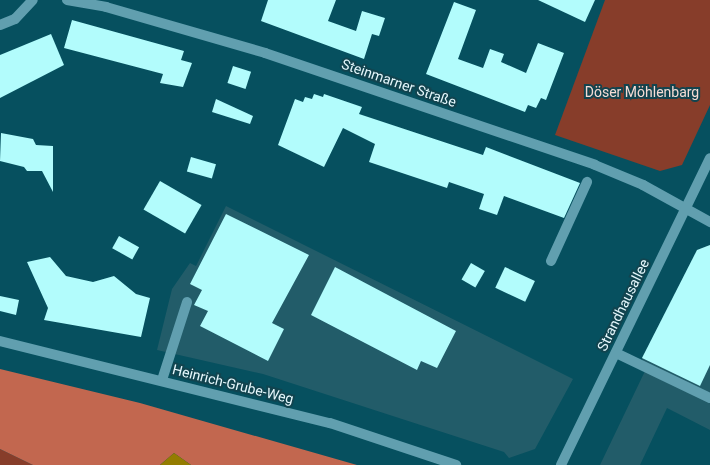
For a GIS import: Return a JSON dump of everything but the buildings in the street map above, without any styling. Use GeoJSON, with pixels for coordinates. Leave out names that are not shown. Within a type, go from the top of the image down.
{"type":"FeatureCollection","features":[{"type":"Feature","properties":{"kind":"street"},"geometry":{"type":"LineString","coordinates":[[0,25],[15,19],[33,0]]}},
{"type":"Feature","properties":{"kind":"street","name":"Steinmarner Straße"},"geometry":{"type":"LineString","coordinates":[[67,0],[96,3],[265,53],[595,165],[643,185],[710,222]]}},
{"type":"Feature","properties":{"kind":"street","name":"Strandhausallee"},"geometry":{"type":"LineString","coordinates":[[562,465],[710,158]]}},
{"type":"Feature","properties":{"kind":"street"},"geometry":{"type":"LineString","coordinates":[[551,261],[587,182]]}},
{"type":"Feature","properties":{"kind":"street"},"geometry":{"type":"LineString","coordinates":[[162,380],[187,302]]}},
{"type":"Feature","properties":{"kind":"street","name":"Heinrich-Grube-Weg"},"geometry":{"type":"LineString","coordinates":[[0,341],[162,380],[330,423],[456,465]]}},
{"type":"Feature","properties":{"kind":"street"},"geometry":{"type":"LineString","coordinates":[[616,352],[710,398]]}},
{"type":"Feature","properties":{"kind":"shaded area"},"geometry":{"type":"Polygon","coordinates":[[[226,206],[573,379],[535,449],[509,458],[504,452],[263,374],[157,350],[172,289],[190,263],[196,266],[226,206]]]}},
{"type":"Feature","properties":{"kind":"shaded area"},"geometry":{"type":"Polygon","coordinates":[[[710,245],[710,430],[667,408],[640,465],[600,465],[645,371],[642,358],[697,250],[710,245]]]}},
{"type":"Feature","properties":{"kind":"shaded area"},"geometry":{"type":"Polygon","coordinates":[[[0,369],[140,403],[357,465],[191,465],[174,453],[160,465],[33,465],[0,449],[0,369]]]}},
{"type":"Feature","properties":{"kind":"shaded area"},"geometry":{"type":"Polygon","coordinates":[[[174,453],[191,465],[160,465],[174,453]]]}},
{"type":"Feature","properties":{"kind":"green space","name":"Döser Möhlenbarg"},"geometry":{"type":"Polygon","coordinates":[[[605,0],[710,0],[710,105],[682,165],[660,171],[555,135],[605,0]]]}},
{"type":"Feature","properties":{"kind":"green space"},"geometry":{"type":"Polygon","coordinates":[[[0,449],[33,465],[0,465],[0,449]]]}}]}
